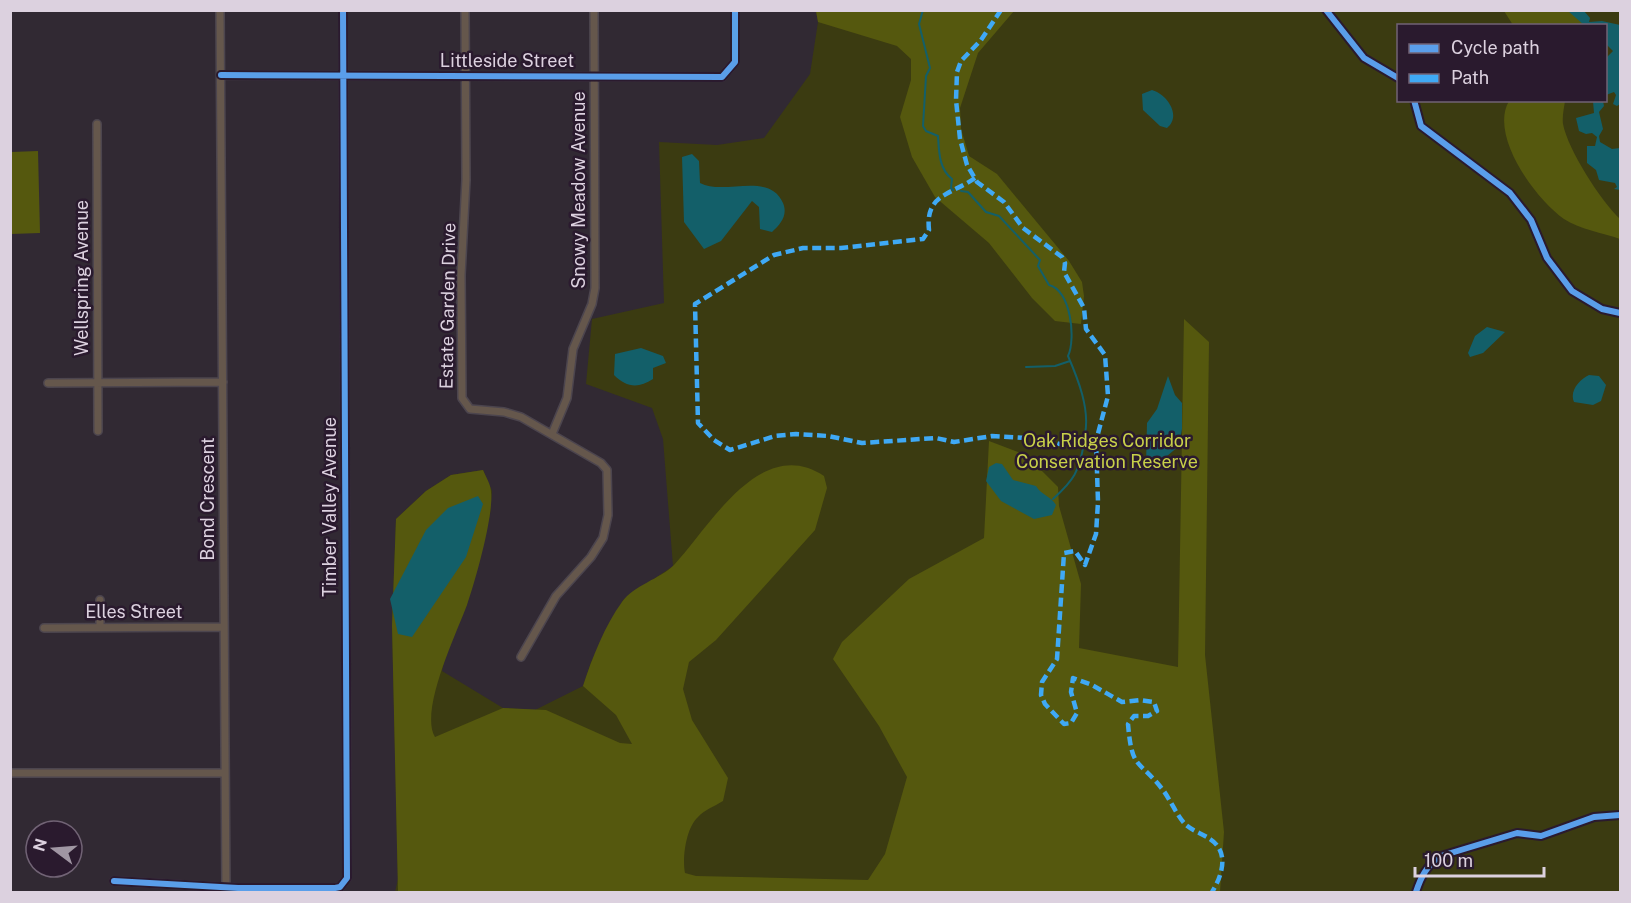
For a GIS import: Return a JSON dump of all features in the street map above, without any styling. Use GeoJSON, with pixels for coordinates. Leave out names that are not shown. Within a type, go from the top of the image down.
{"type":"FeatureCollection","features":[{"type":"Feature","properties":{"kind":"street","name":"Bond Crescent"},"geometry":{"type":"LineString","coordinates":[[220,10],[226,890]]}},
{"type":"Feature","properties":{"kind":"street","name":"Timber Valley Avenue"},"geometry":{"type":"LineString","coordinates":[[226,890],[335,888],[344,883],[348,872],[343,10]]}},
{"type":"Feature","properties":{"kind":"street","name":"Estate Garden Drive"},"geometry":{"type":"LineString","coordinates":[[465,10],[462,398],[470,410],[514,414],[552,434],[605,465],[608,476],[606,529],[597,549],[556,596],[521,657]]}},
{"type":"Feature","properties":{"kind":"street","name":"Snowy Meadow Avenue"},"geometry":{"type":"LineString","coordinates":[[552,434],[567,398],[573,349],[592,304],[595,288],[594,10]]}},
{"type":"Feature","properties":{"kind":"street","name":"Littleside Street"},"geometry":{"type":"LineString","coordinates":[[221,75],[722,77],[735,62],[735,10]]}},
{"type":"Feature","properties":{"kind":"street","name":"Wellspring Avenue"},"geometry":{"type":"LineString","coordinates":[[97,124],[98,431]]}},
{"type":"Feature","properties":{"kind":"street"},"geometry":{"type":"LineString","coordinates":[[48,383],[223,382]]}},
{"type":"Feature","properties":{"kind":"street"},"geometry":{"type":"LineString","coordinates":[[100,600],[100,627]]}},
{"type":"Feature","properties":{"kind":"street","name":"Elles Street"},"geometry":{"type":"LineString","coordinates":[[44,627],[224,627]]}},
{"type":"Feature","properties":{"kind":"street"},"geometry":{"type":"LineString","coordinates":[[10,773],[225,773]]}},
{"type":"Feature","properties":{"kind":"street"},"geometry":{"type":"LineString","coordinates":[[114,881],[226,890]]}},
{"type":"Feature","properties":{"kind":"green space","name":"Oak Ridges Corridor Conservation Reserve"},"geometry":{"type":"Polygon","coordinates":[[[816,11],[1620,11],[1620,892],[395,892],[398,879],[392,625],[396,519],[426,491],[451,475],[483,470],[492,491],[490,515],[467,604],[446,654],[442,671],[503,708],[535,710],[583,686],[591,662],[623,600],[673,566],[663,439],[652,408],[586,384],[592,319],[664,303],[659,142],[717,145],[764,138],[810,74],[818,22],[816,11]]]}},
{"type":"Feature","properties":{"kind":"shaded area"},"geometry":{"type":"Polygon","coordinates":[[[816,11],[1014,11],[978,53],[960,108],[961,129],[969,156],[997,174],[1069,261],[1082,282],[1084,296],[1081,324],[1055,321],[1032,298],[989,243],[935,197],[912,157],[900,117],[911,80],[911,59],[897,46],[818,22],[816,11]]]}},
{"type":"Feature","properties":{"kind":"shaded area"},"geometry":{"type":"Polygon","coordinates":[[[1504,11],[1573,11],[1589,24],[1512,24],[1504,11]]]}},
{"type":"Feature","properties":{"kind":"shaded area"},"geometry":{"type":"Polygon","coordinates":[[[1509,102],[1565,102],[1563,121],[1566,135],[1586,174],[1620,219],[1620,239],[1584,228],[1564,219],[1552,210],[1518,165],[1505,131],[1504,115],[1509,102]]]}},
{"type":"Feature","properties":{"kind":"shaded area"},"geometry":{"type":"Polygon","coordinates":[[[38,151],[40,233],[11,234],[11,152],[38,151]]]}},
{"type":"Feature","properties":{"kind":"shaded area"},"geometry":{"type":"Polygon","coordinates":[[[1184,319],[1209,342],[1205,655],[1224,832],[1220,892],[398,892],[392,625],[396,519],[426,491],[451,475],[483,470],[491,492],[490,516],[475,581],[435,691],[431,725],[435,737],[503,708],[546,710],[620,743],[632,744],[616,715],[583,686],[600,642],[622,602],[633,591],[674,565],[721,509],[739,490],[758,475],[779,467],[801,466],[824,476],[827,488],[815,530],[716,640],[689,662],[683,689],[692,720],[728,778],[723,801],[706,810],[690,828],[684,867],[685,873],[696,876],[868,880],[885,854],[907,777],[879,726],[833,659],[842,642],[909,579],[984,538],[989,441],[1026,455],[1058,487],[1059,506],[1081,584],[1079,648],[1178,667],[1184,319]]]}},
{"type":"Feature","properties":{"kind":"water"},"geometry":{"type":"Polygon","coordinates":[[[1568,11],[1584,11],[1590,18],[1589,22],[1602,21],[1620,25],[1620,104],[1617,106],[1613,104],[1616,95],[1614,92],[1607,95],[1607,57],[1613,51],[1607,45],[1607,24],[1583,24],[1568,11]]]}},
{"type":"Feature","properties":{"kind":"water"},"geometry":{"type":"Polygon","coordinates":[[[1152,90],[1163,96],[1171,106],[1173,118],[1167,128],[1160,126],[1143,110],[1142,94],[1152,90]]]}},
{"type":"Feature","properties":{"kind":"water"},"geometry":{"type":"Polygon","coordinates":[[[1593,102],[1603,102],[1604,106],[1599,112],[1603,129],[1599,136],[1600,142],[1612,149],[1620,148],[1620,190],[1614,189],[1617,187],[1615,183],[1599,180],[1596,170],[1587,163],[1587,146],[1595,146],[1597,137],[1592,133],[1586,134],[1579,131],[1576,118],[1594,113],[1593,102]]]}},
{"type":"Feature","properties":{"kind":"water"},"geometry":{"type":"Polygon","coordinates":[[[692,154],[699,161],[700,183],[721,187],[757,186],[768,188],[776,193],[785,211],[778,226],[772,232],[760,229],[759,207],[752,201],[721,241],[704,249],[684,222],[682,157],[692,154]]]}},
{"type":"Feature","properties":{"kind":"water"},"geometry":{"type":"Polygon","coordinates":[[[1487,327],[1505,332],[1483,353],[1470,357],[1468,353],[1475,336],[1487,327]]]}},
{"type":"Feature","properties":{"kind":"water"},"geometry":{"type":"Polygon","coordinates":[[[641,348],[663,356],[666,363],[653,368],[653,379],[648,382],[632,385],[623,382],[614,375],[615,354],[641,348]]]}},
{"type":"Feature","properties":{"kind":"water"},"geometry":{"type":"Polygon","coordinates":[[[1589,375],[1599,376],[1606,385],[1601,401],[1593,405],[1574,402],[1573,394],[1576,386],[1589,375]]]}},
{"type":"Feature","properties":{"kind":"water"},"geometry":{"type":"Polygon","coordinates":[[[1168,376],[1175,395],[1182,403],[1182,429],[1179,446],[1149,471],[1146,466],[1147,423],[1157,409],[1168,376]]]}},
{"type":"Feature","properties":{"kind":"water"},"geometry":{"type":"Polygon","coordinates":[[[996,463],[1002,464],[1013,480],[1036,486],[1056,505],[1052,515],[1034,519],[1001,501],[986,481],[989,467],[996,463]]]}},
{"type":"Feature","properties":{"kind":"water"},"geometry":{"type":"Polygon","coordinates":[[[478,496],[483,504],[466,557],[412,637],[398,634],[390,599],[426,530],[448,508],[478,496]]]}},
{"type":"Feature","properties":{"kind":"waterway"},"geometry":{"type":"LineString","coordinates":[[923,10],[919,24],[930,68],[926,76],[923,126],[926,131],[938,136],[941,160],[944,170],[952,179],[951,188],[953,190]]}},
{"type":"Feature","properties":{"kind":"waterway"},"geometry":{"type":"LineString","coordinates":[[961,191],[968,192],[986,212],[999,216],[1040,260],[1038,266],[1049,285],[1056,289],[1067,305],[1072,338],[1068,356],[1084,404],[1085,434]]}},
{"type":"Feature","properties":{"kind":"waterway"},"geometry":{"type":"LineString","coordinates":[[1026,367],[1055,366],[1070,361]]}},
{"type":"Feature","properties":{"kind":"waterway"},"geometry":{"type":"LineString","coordinates":[[1053,499],[1074,475],[1084,443]]}},
{"type":"Feature","properties":{"kind":"marked path"},"geometry":{"type":"LineString","coordinates":[[1001,10],[981,40],[961,61],[957,72],[956,100],[960,139],[967,165],[977,182],[1004,202],[1023,228],[1062,257],[1065,263],[1064,272],[1084,308],[1086,329],[1105,355],[1108,396],[1096,441],[1098,502],[1096,534],[1085,565],[1075,551],[1064,553],[1057,659],[1042,682],[1041,695],[1045,704],[1064,724],[1071,723],[1077,713],[1071,692],[1073,678],[1092,685],[1122,702],[1140,700],[1154,702],[1157,711],[1148,716],[1134,716],[1128,724],[1134,757],[1163,790],[1183,821],[1216,844],[1222,857],[1222,864],[1219,879],[1212,892]]}},
{"type":"Feature","properties":{"kind":"marked path"},"geometry":{"type":"LineString","coordinates":[[975,178],[935,202],[929,218],[929,230],[923,239],[841,248],[803,248],[774,255],[695,304],[698,423],[714,440],[730,450],[775,436],[796,434],[828,436],[862,443],[936,438],[954,442],[992,436],[1045,439],[1059,444],[1096,438]]}},
{"type":"Feature","properties":{"kind":"cycle path"},"geometry":{"type":"LineString","coordinates":[[114,881],[238,888],[335,888],[340,887],[347,878],[343,10]]}},
{"type":"Feature","properties":{"kind":"cycle path"},"geometry":{"type":"LineString","coordinates":[[221,75],[722,77],[735,62],[735,10]]}},
{"type":"Feature","properties":{"kind":"cycle path"},"geometry":{"type":"LineString","coordinates":[[1326,10],[1364,58],[1397,77]]}},
{"type":"Feature","properties":{"kind":"cycle path"},"geometry":{"type":"LineString","coordinates":[[1415,102],[1421,126],[1510,193],[1531,220],[1547,258],[1572,291],[1602,309],[1620,313]]}},
{"type":"Feature","properties":{"kind":"cycle path"},"geometry":{"type":"LineString","coordinates":[[1416,892],[1425,872],[1441,856],[1517,833],[1541,836],[1594,817],[1620,815]]}}]}
